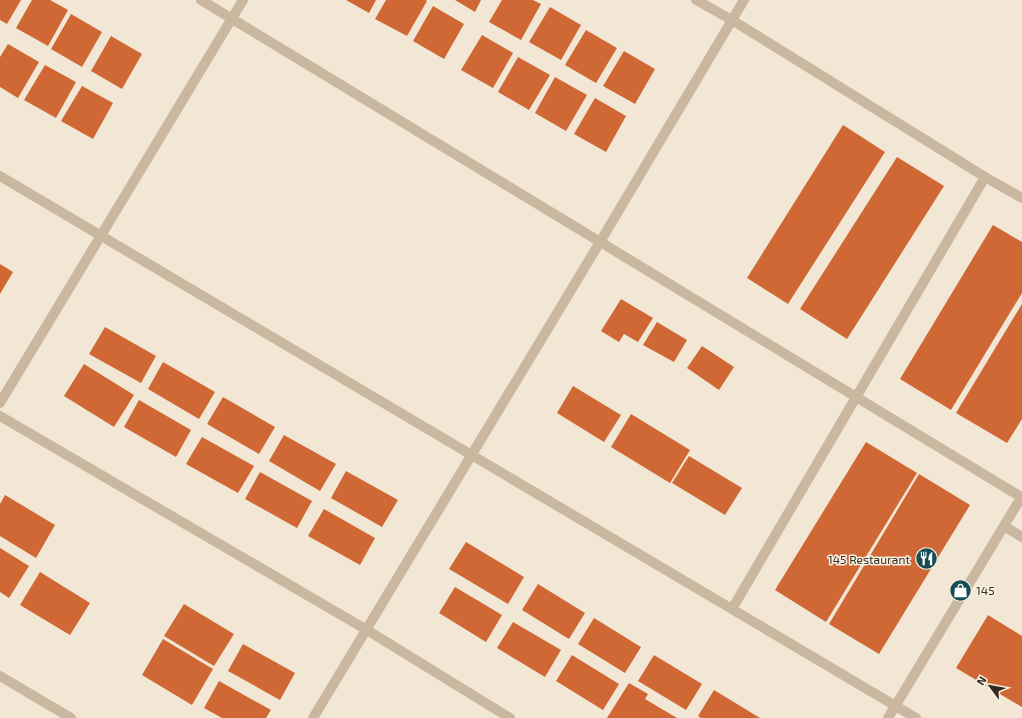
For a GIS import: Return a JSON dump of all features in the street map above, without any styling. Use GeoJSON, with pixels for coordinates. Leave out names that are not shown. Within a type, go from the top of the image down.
{"type":"FeatureCollection","features":[{"type":"Feature","properties":{"kind":"lane"},"geometry":{"type":"LineString","coordinates":[[201,0],[1022,497],[888,718]]}},
{"type":"Feature","properties":{"kind":"lane"},"geometry":{"type":"LineString","coordinates":[[0,403],[243,0]]}},
{"type":"Feature","properties":{"kind":"lane"},"geometry":{"type":"LineString","coordinates":[[696,0],[732,20],[985,177],[1022,198]]}},
{"type":"Feature","properties":{"kind":"lane"},"geometry":{"type":"LineString","coordinates":[[313,718],[744,0]]}},
{"type":"Feature","properties":{"kind":"lane"},"geometry":{"type":"LineString","coordinates":[[0,176],[916,718]]}},
{"type":"Feature","properties":{"kind":"lane"},"geometry":{"type":"LineString","coordinates":[[732,609],[857,398],[985,177]]}},
{"type":"Feature","properties":{"kind":"lane"},"geometry":{"type":"LineString","coordinates":[[0,416],[367,630],[510,718]]}},
{"type":"Feature","properties":{"kind":"lane"},"geometry":{"type":"LineString","coordinates":[[1004,526],[1022,537]]}},
{"type":"Feature","properties":{"kind":"lane"},"geometry":{"type":"LineString","coordinates":[[0,676],[71,718]]}},
{"type":"Feature","properties":{"kind":"building"},"geometry":{"type":"Polygon","coordinates":[[[0,0],[21,0],[7,24],[0,20],[0,0]]]}},
{"type":"Feature","properties":{"kind":"building"},"geometry":{"type":"Polygon","coordinates":[[[32,0],[50,0],[68,10],[48,46],[16,28],[32,0]]]}},
{"type":"Feature","properties":{"kind":"building"},"geometry":{"type":"Polygon","coordinates":[[[346,0],[376,0],[369,13],[346,0]]]}},
{"type":"Feature","properties":{"kind":"building"},"geometry":{"type":"Polygon","coordinates":[[[386,0],[427,1],[407,36],[375,19],[386,0]]]}},
{"type":"Feature","properties":{"kind":"building"},"geometry":{"type":"Polygon","coordinates":[[[455,0],[481,0],[475,12],[455,0]]]}},
{"type":"Feature","properties":{"kind":"building"},"geometry":{"type":"Polygon","coordinates":[[[502,0],[533,0],[541,4],[521,40],[489,22],[502,0]]]}},
{"type":"Feature","properties":{"kind":"building"},"geometry":{"type":"Polygon","coordinates":[[[433,6],[464,24],[444,59],[413,41],[433,6]]]}},
{"type":"Feature","properties":{"kind":"building"},"geometry":{"type":"Polygon","coordinates":[[[550,7],[581,25],[561,60],[529,42],[550,7]]]}},
{"type":"Feature","properties":{"kind":"building"},"geometry":{"type":"Polygon","coordinates":[[[71,14],[102,32],[82,67],[51,49],[71,14]]]}},
{"type":"Feature","properties":{"kind":"building"},"geometry":{"type":"Polygon","coordinates":[[[586,30],[617,48],[596,83],[565,65],[586,30]]]}},
{"type":"Feature","properties":{"kind":"building"},"geometry":{"type":"Polygon","coordinates":[[[482,35],[513,53],[493,88],[461,70],[482,35]]]}},
{"type":"Feature","properties":{"kind":"building"},"geometry":{"type":"Polygon","coordinates":[[[111,36],[142,54],[122,89],[91,71],[111,36]]]}},
{"type":"Feature","properties":{"kind":"building"},"geometry":{"type":"Polygon","coordinates":[[[8,44],[39,62],[18,98],[0,87],[0,57],[8,44]]]}},
{"type":"Feature","properties":{"kind":"building"},"geometry":{"type":"Polygon","coordinates":[[[624,51],[655,69],[635,104],[603,86],[624,51]]]}},
{"type":"Feature","properties":{"kind":"building"},"geometry":{"type":"Polygon","coordinates":[[[518,57],[550,75],[529,110],[498,92],[518,57]]]}},
{"type":"Feature","properties":{"kind":"building"},"geometry":{"type":"Polygon","coordinates":[[[45,65],[76,82],[56,118],[24,100],[45,65]]]}},
{"type":"Feature","properties":{"kind":"building"},"geometry":{"type":"Polygon","coordinates":[[[555,77],[587,95],[566,131],[535,113],[555,77]]]}},
{"type":"Feature","properties":{"kind":"building"},"geometry":{"type":"Polygon","coordinates":[[[82,86],[113,103],[93,139],[61,121],[82,86]]]}},
{"type":"Feature","properties":{"kind":"building"},"geometry":{"type":"Polygon","coordinates":[[[595,98],[626,116],[606,152],[574,134],[595,98]]]}},
{"type":"Feature","properties":{"kind":"building"},"geometry":{"type":"Polygon","coordinates":[[[843,125],[885,152],[788,304],[747,278],[843,125]]]}},
{"type":"Feature","properties":{"kind":"building"},"geometry":{"type":"Polygon","coordinates":[[[897,157],[944,186],[847,339],[800,309],[897,157]]]}},
{"type":"Feature","properties":{"kind":"building"},"geometry":{"type":"Polygon","coordinates":[[[993,225],[1022,242],[1022,293],[951,410],[900,379],[993,225]]]}},
{"type":"Feature","properties":{"kind":"building"},"geometry":{"type":"Polygon","coordinates":[[[0,264],[13,272],[0,294],[0,264]]]}},
{"type":"Feature","properties":{"kind":"building"},"geometry":{"type":"Polygon","coordinates":[[[621,299],[653,318],[638,342],[624,334],[619,342],[601,331],[621,299]]]}},
{"type":"Feature","properties":{"kind":"building"},"geometry":{"type":"Polygon","coordinates":[[[1022,304],[1022,419],[1007,443],[956,413],[1022,304]]]}},
{"type":"Feature","properties":{"kind":"building"},"geometry":{"type":"Polygon","coordinates":[[[657,322],[687,340],[674,362],[643,345],[657,322]]]}},
{"type":"Feature","properties":{"kind":"building"},"geometry":{"type":"Polygon","coordinates":[[[105,327],[156,356],[141,383],[89,354],[105,327]]]}},
{"type":"Feature","properties":{"kind":"building"},"geometry":{"type":"Polygon","coordinates":[[[702,346],[734,367],[719,390],[687,368],[702,346]]]}},
{"type":"Feature","properties":{"kind":"building"},"geometry":{"type":"Polygon","coordinates":[[[163,362],[215,392],[199,419],[148,389],[163,362]]]}},
{"type":"Feature","properties":{"kind":"building"},"geometry":{"type":"Polygon","coordinates":[[[84,364],[134,395],[114,427],[64,396],[84,364]]]}},
{"type":"Feature","properties":{"kind":"building"},"geometry":{"type":"Polygon","coordinates":[[[573,386],[621,415],[604,442],[557,413],[573,386]]]}},
{"type":"Feature","properties":{"kind":"building"},"geometry":{"type":"Polygon","coordinates":[[[223,397],[275,427],[259,454],[207,424],[223,397]]]}},
{"type":"Feature","properties":{"kind":"building"},"geometry":{"type":"Polygon","coordinates":[[[139,400],[191,430],[176,457],[124,427],[139,400]]]}},
{"type":"Feature","properties":{"kind":"building"},"geometry":{"type":"Polygon","coordinates":[[[631,414],[690,450],[670,483],[611,447],[631,414]]]}},
{"type":"Feature","properties":{"kind":"building"},"geometry":{"type":"Polygon","coordinates":[[[284,435],[336,464],[320,491],[269,461],[284,435]]]}},
{"type":"Feature","properties":{"kind":"building"},"geometry":{"type":"Polygon","coordinates":[[[202,437],[254,466],[238,493],[186,464],[202,437]]]}},
{"type":"Feature","properties":{"kind":"building"},"geometry":{"type":"Polygon","coordinates":[[[866,442],[917,473],[826,622],[775,590],[866,442]]]}},
{"type":"Feature","properties":{"kind":"building"},"geometry":{"type":"Polygon","coordinates":[[[689,456],[742,488],[725,515],[672,483],[689,456]]]}},
{"type":"Feature","properties":{"kind":"building"},"geometry":{"type":"Polygon","coordinates":[[[346,471],[398,500],[382,527],[331,498],[346,471]]]}},
{"type":"Feature","properties":{"kind":"building"},"geometry":{"type":"Polygon","coordinates":[[[260,472],[312,501],[297,528],[245,499],[260,472]]]}},
{"type":"Feature","properties":{"kind":"building"},"geometry":{"type":"Polygon","coordinates":[[[919,474],[970,505],[879,654],[829,624],[919,474]]]}},
{"type":"Feature","properties":{"kind":"building"},"geometry":{"type":"Polygon","coordinates":[[[5,495],[55,525],[36,558],[0,536],[0,504],[5,495]]]}},
{"type":"Feature","properties":{"kind":"building"},"geometry":{"type":"Polygon","coordinates":[[[324,509],[375,538],[360,565],[308,536],[324,509]]]}},
{"type":"Feature","properties":{"kind":"building"},"geometry":{"type":"Polygon","coordinates":[[[466,542],[524,577],[508,604],[449,569],[466,542]]]}},
{"type":"Feature","properties":{"kind":"building"},"geometry":{"type":"Polygon","coordinates":[[[0,548],[29,566],[9,598],[0,592],[0,548]]]}},
{"type":"Feature","properties":{"kind":"building"},"geometry":{"type":"Polygon","coordinates":[[[40,572],[90,603],[70,635],[20,605],[40,572]]]}},
{"type":"Feature","properties":{"kind":"building"},"geometry":{"type":"Polygon","coordinates":[[[538,584],[585,613],[569,639],[522,610],[538,584]]]}},
{"type":"Feature","properties":{"kind":"building"},"geometry":{"type":"Polygon","coordinates":[[[455,587],[502,615],[486,642],[439,613],[455,587]]]}},
{"type":"Feature","properties":{"kind":"building"},"geometry":{"type":"Polygon","coordinates":[[[184,604],[234,634],[214,666],[164,636],[184,604]]]}},
{"type":"Feature","properties":{"kind":"building"},"geometry":{"type":"Polygon","coordinates":[[[988,615],[1022,636],[1022,707],[956,668],[988,615]]]}},
{"type":"Feature","properties":{"kind":"building"},"geometry":{"type":"Polygon","coordinates":[[[594,618],[641,647],[625,673],[578,644],[594,618]]]}},
{"type":"Feature","properties":{"kind":"building"},"geometry":{"type":"Polygon","coordinates":[[[513,622],[561,650],[545,677],[497,648],[513,622]]]}},
{"type":"Feature","properties":{"kind":"building"},"geometry":{"type":"Polygon","coordinates":[[[163,639],[213,669],[192,705],[142,675],[163,639]]]}},
{"type":"Feature","properties":{"kind":"building"},"geometry":{"type":"Polygon","coordinates":[[[243,644],[295,673],[280,700],[228,671],[243,644]]]}},
{"type":"Feature","properties":{"kind":"building"},"geometry":{"type":"Polygon","coordinates":[[[572,655],[619,684],[603,710],[556,681],[572,655]]]}},
{"type":"Feature","properties":{"kind":"building"},"geometry":{"type":"Polygon","coordinates":[[[654,655],[702,684],[686,710],[638,681],[654,655]]]}},
{"type":"Feature","properties":{"kind":"building"},"geometry":{"type":"Polygon","coordinates":[[[219,681],[271,710],[266,718],[222,718],[204,708],[219,681]]]}},
{"type":"Feature","properties":{"kind":"building"},"geometry":{"type":"Polygon","coordinates":[[[629,683],[648,694],[645,699],[677,718],[607,718],[629,683]]]}},
{"type":"Feature","properties":{"kind":"building"},"geometry":{"type":"Polygon","coordinates":[[[714,690],[760,718],[701,718],[698,716],[714,690]]]}},
{"type":"Feature","properties":{"kind":"place","name":"145 Restaurant"},"geometry":{"type":"Point","coordinates":[926,559]}},
{"type":"Feature","properties":{"kind":"place","name":"145"},"geometry":{"type":"Point","coordinates":[961,590]}}]}
